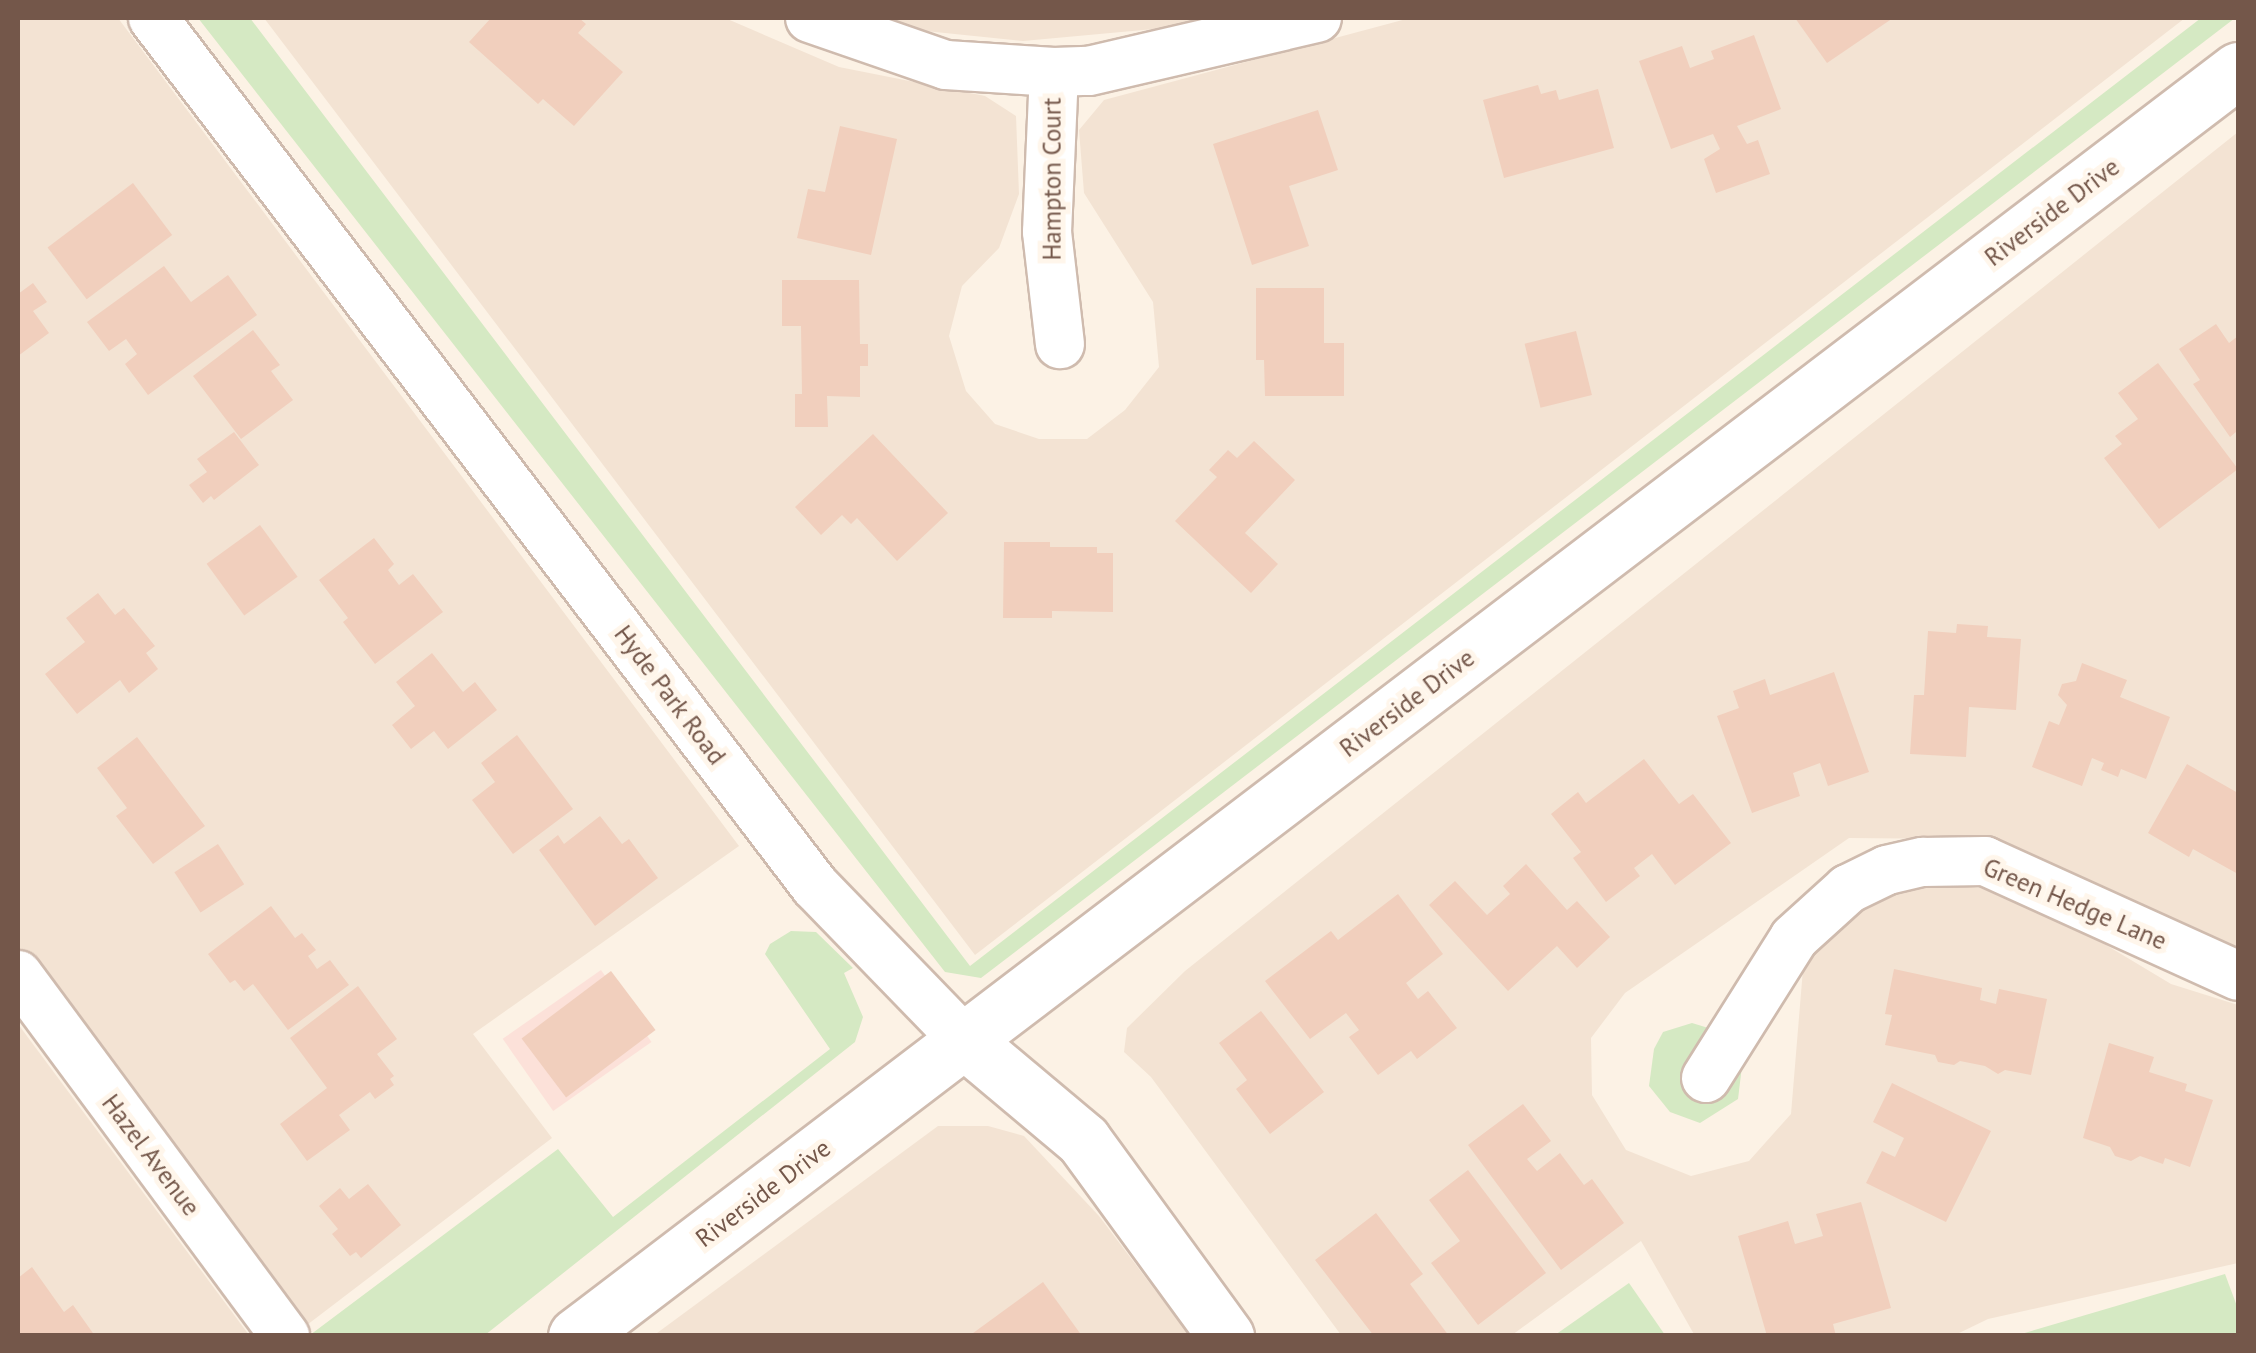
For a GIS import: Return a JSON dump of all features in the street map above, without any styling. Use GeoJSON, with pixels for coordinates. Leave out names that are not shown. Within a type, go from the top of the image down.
{"type":"FeatureCollection","features":[{"type":"Feature","properties":{"kind":"main road","name":"Riverside Drive"},"geometry":{"type":"LineString","coordinates":[[576,1336],[2238,70]]}},
{"type":"Feature","properties":{"kind":"main road","name":"Hyde Park Road"},"geometry":{"type":"LineString","coordinates":[[964,1040],[1084,1140],[1226,1336]]}},
{"type":"Feature","properties":{"kind":"street","name":"Hyde Park Road"},"geometry":{"type":"LineString","coordinates":[[153,18],[815,886],[964,1040]]}},
{"type":"Feature","properties":{"kind":"street"},"geometry":{"type":"LineString","coordinates":[[810,18],[946,65],[1054,72],[1089,71],[1317,18]]}},
{"type":"Feature","properties":{"kind":"street","name":"Hampton Court"},"geometry":{"type":"LineString","coordinates":[[1054,72],[1047,232],[1060,344]]}},
{"type":"Feature","properties":{"kind":"street","name":"Green Hedge Lane"},"geometry":{"type":"LineString","coordinates":[[1706,1078],[1794,938],[1848,890],[1887,870],[1923,862],[1985,861],[2238,976]]}},
{"type":"Feature","properties":{"kind":"street","name":"Hazel Avenue"},"geometry":{"type":"LineString","coordinates":[[18,975],[285,1336]]}},
{"type":"Feature","properties":{"kind":"shaded area"},"geometry":{"type":"Polygon","coordinates":[[[18,18],[118,18],[739,846],[473,1034],[552,1138],[303,1328],[18,949],[18,18]]]}},
{"type":"Feature","properties":{"kind":"shaded area"},"geometry":{"type":"Polygon","coordinates":[[[264,18],[725,18],[839,67],[985,96],[1016,116],[1019,194],[999,248],[962,286],[949,336],[966,391],[995,424],[1039,439],[1087,439],[1125,410],[1159,367],[1153,302],[1084,193],[1079,130],[1104,100],[1410,18],[2185,18],[975,955],[264,18]]]}},
{"type":"Feature","properties":{"kind":"shaded area"},"geometry":{"type":"Polygon","coordinates":[[[876,18],[1211,18],[1176,27],[1023,41],[906,29],[876,18]]]}},
{"type":"Feature","properties":{"kind":"shaded area"},"geometry":{"type":"Polygon","coordinates":[[[2238,132],[2238,957],[2157,922],[2042,858],[1959,839],[1849,838],[1625,993],[1591,1038],[1592,1095],[1626,1150],[1691,1176],[1749,1161],[1791,1114],[1803,969],[1837,921],[1912,883],[1997,889],[2066,921],[2171,984],[2238,1005],[2238,1263],[1988,1319],[1955,1335],[1695,1336],[1641,1241],[1512,1335],[1341,1335],[1151,1077],[1124,1052],[1127,1028],[1185,971],[2238,132]]]}},
{"type":"Feature","properties":{"kind":"shaded area"},"geometry":{"type":"Polygon","coordinates":[[[601,970],[651,1042],[553,1111],[503,1039],[601,970]]]}},
{"type":"Feature","properties":{"kind":"shaded area"},"geometry":{"type":"Polygon","coordinates":[[[18,1024],[249,1335],[18,1335],[18,1024]]]}},
{"type":"Feature","properties":{"kind":"shaded area"},"geometry":{"type":"Polygon","coordinates":[[[938,1126],[988,1126],[1024,1136],[1099,1216],[1189,1335],[653,1336],[938,1126]]]}},
{"type":"Feature","properties":{"kind":"green space"},"geometry":{"type":"Polygon","coordinates":[[[198,18],[250,18],[970,966],[2201,18],[2235,18],[981,978],[945,972],[198,18]]]}},
{"type":"Feature","properties":{"kind":"green space"},"geometry":{"type":"Polygon","coordinates":[[[791,931],[816,932],[853,968],[844,973],[863,1017],[855,1042],[485,1335],[310,1335],[558,1149],[613,1217],[830,1049],[765,954],[770,944],[791,931]]]}},
{"type":"Feature","properties":{"kind":"green space"},"geometry":{"type":"Polygon","coordinates":[[[1692,1023],[1728,1034],[1742,1066],[1738,1099],[1700,1123],[1670,1112],[1649,1086],[1654,1049],[1663,1032],[1692,1023]]]}},
{"type":"Feature","properties":{"kind":"green space"},"geometry":{"type":"Polygon","coordinates":[[[2225,1274],[2238,1309],[2238,1335],[2018,1335],[2225,1274]]]}},
{"type":"Feature","properties":{"kind":"green space"},"geometry":{"type":"Polygon","coordinates":[[[1629,1283],[1665,1335],[1555,1335],[1629,1283]]]}},
{"type":"Feature","properties":{"kind":"building"},"geometry":{"type":"Polygon","coordinates":[[[491,18],[579,18],[586,24],[578,33],[623,72],[574,126],[543,99],[538,104],[469,42],[491,18]]]}},
{"type":"Feature","properties":{"kind":"building"},"geometry":{"type":"Polygon","coordinates":[[[1795,18],[1893,18],[1827,63],[1795,18]]]}},
{"type":"Feature","properties":{"kind":"building"},"geometry":{"type":"Polygon","coordinates":[[[1754,35],[1781,109],[1737,126],[1747,144],[1758,140],[1770,174],[1716,193],[1704,159],[1720,149],[1713,134],[1671,149],[1639,61],[1682,46],[1690,68],[1714,59],[1711,51],[1754,35]]]}},
{"type":"Feature","properties":{"kind":"building"},"geometry":{"type":"Polygon","coordinates":[[[1538,85],[1541,94],[1556,90],[1559,100],[1598,89],[1614,148],[1504,178],[1483,100],[1538,85]]]}},
{"type":"Feature","properties":{"kind":"building"},"geometry":{"type":"Polygon","coordinates":[[[1318,110],[1338,170],[1289,186],[1309,246],[1252,265],[1213,144],[1318,110]]]}},
{"type":"Feature","properties":{"kind":"building"},"geometry":{"type":"Polygon","coordinates":[[[840,126],[897,139],[871,255],[797,238],[808,189],[825,192],[840,126]]]}},
{"type":"Feature","properties":{"kind":"building"},"geometry":{"type":"Polygon","coordinates":[[[133,183],[172,235],[87,299],[48,247],[133,183]]]}},
{"type":"Feature","properties":{"kind":"building"},"geometry":{"type":"Polygon","coordinates":[[[164,266],[191,302],[228,275],[257,315],[148,395],[125,364],[137,354],[126,339],[109,351],[87,322],[164,266]]]}},
{"type":"Feature","properties":{"kind":"building"},"geometry":{"type":"Polygon","coordinates":[[[782,280],[859,280],[860,344],[868,344],[868,366],[860,366],[860,397],[827,396],[828,427],[795,427],[795,394],[802,394],[801,326],[782,326],[782,280]]]}},
{"type":"Feature","properties":{"kind":"building"},"geometry":{"type":"Polygon","coordinates":[[[33,283],[47,302],[33,311],[49,333],[18,356],[18,294],[33,283]]]}},
{"type":"Feature","properties":{"kind":"building"},"geometry":{"type":"Polygon","coordinates":[[[1256,288],[1324,288],[1324,343],[1344,343],[1344,396],[1265,396],[1264,360],[1256,360],[1256,288]]]}},
{"type":"Feature","properties":{"kind":"building"},"geometry":{"type":"Polygon","coordinates":[[[2216,324],[2229,343],[2238,336],[2238,436],[2236,432],[2230,437],[2193,384],[2200,380],[2179,349],[2216,324]]]}},
{"type":"Feature","properties":{"kind":"building"},"geometry":{"type":"Polygon","coordinates":[[[253,330],[280,365],[271,371],[293,400],[241,439],[193,376],[253,330]]]}},
{"type":"Feature","properties":{"kind":"building"},"geometry":{"type":"Polygon","coordinates":[[[1576,331],[1592,395],[1541,408],[1525,344],[1576,331]]]}},
{"type":"Feature","properties":{"kind":"building"},"geometry":{"type":"Polygon","coordinates":[[[2158,363],[2238,469],[2159,529],[2104,458],[2122,444],[2115,436],[2138,419],[2118,393],[2158,363]]]}},
{"type":"Feature","properties":{"kind":"building"},"geometry":{"type":"Polygon","coordinates":[[[234,432],[259,465],[214,500],[211,496],[203,503],[189,485],[207,472],[197,459],[234,432]]]}},
{"type":"Feature","properties":{"kind":"building"},"geometry":{"type":"Polygon","coordinates":[[[873,434],[948,513],[897,561],[857,518],[851,524],[842,515],[821,535],[795,507],[873,434]]]}},
{"type":"Feature","properties":{"kind":"building"},"geometry":{"type":"Polygon","coordinates":[[[1254,441],[1295,480],[1245,533],[1278,564],[1251,593],[1175,521],[1217,477],[1209,470],[1228,450],[1237,458],[1254,441]]]}},
{"type":"Feature","properties":{"kind":"building"},"geometry":{"type":"Polygon","coordinates":[[[260,525],[298,577],[244,616],[207,564],[260,525]]]}},
{"type":"Feature","properties":{"kind":"building"},"geometry":{"type":"Polygon","coordinates":[[[374,538],[394,564],[388,570],[399,585],[413,574],[443,612],[375,664],[343,622],[348,618],[319,580],[374,538]]]}},
{"type":"Feature","properties":{"kind":"building"},"geometry":{"type":"Polygon","coordinates":[[[1004,542],[1050,542],[1050,547],[1097,547],[1097,553],[1113,553],[1113,612],[1052,611],[1052,618],[1003,618],[1004,542]]]}},
{"type":"Feature","properties":{"kind":"building"},"geometry":{"type":"Polygon","coordinates":[[[98,593],[115,615],[124,608],[155,646],[146,653],[158,669],[129,693],[120,680],[77,714],[45,674],[85,642],[66,618],[98,593]]]}},
{"type":"Feature","properties":{"kind":"building"},"geometry":{"type":"Polygon","coordinates":[[[1957,624],[1988,626],[1987,637],[2021,639],[2016,710],[1969,707],[1966,757],[1910,754],[1914,695],[1924,695],[1928,631],[1956,633],[1957,624]]]}},
{"type":"Feature","properties":{"kind":"building"},"geometry":{"type":"Polygon","coordinates":[[[432,653],[463,692],[475,682],[497,710],[448,749],[434,731],[411,749],[392,725],[415,706],[396,682],[432,653]]]}},
{"type":"Feature","properties":{"kind":"building"},"geometry":{"type":"Polygon","coordinates":[[[2082,663],[2127,680],[2120,697],[2170,717],[2146,779],[2121,769],[2118,777],[2101,770],[2104,763],[2092,758],[2082,786],[2032,767],[2049,721],[2059,725],[2067,705],[2058,695],[2062,684],[2076,681],[2082,663]]]}},
{"type":"Feature","properties":{"kind":"building"},"geometry":{"type":"Polygon","coordinates":[[[1834,672],[1869,772],[1828,786],[1820,763],[1793,773],[1800,796],[1752,813],[1717,716],[1739,708],[1733,691],[1765,679],[1770,695],[1834,672]]]}},
{"type":"Feature","properties":{"kind":"building"},"geometry":{"type":"Polygon","coordinates":[[[517,735],[573,809],[513,854],[472,800],[495,782],[481,763],[517,735]]]}},
{"type":"Feature","properties":{"kind":"building"},"geometry":{"type":"Polygon","coordinates":[[[137,737],[205,826],[153,864],[116,816],[127,808],[97,768],[137,737]]]}},
{"type":"Feature","properties":{"kind":"building"},"geometry":{"type":"Polygon","coordinates":[[[1644,759],[1679,804],[1693,794],[1731,843],[1675,885],[1652,854],[1634,868],[1640,876],[1606,902],[1573,858],[1581,852],[1551,814],[1578,792],[1586,803],[1644,759]]]}},
{"type":"Feature","properties":{"kind":"building"},"geometry":{"type":"Polygon","coordinates":[[[2187,764],[2238,793],[2238,874],[2193,849],[2189,857],[2148,833],[2187,764]]]}},
{"type":"Feature","properties":{"kind":"building"},"geometry":{"type":"Polygon","coordinates":[[[600,816],[622,844],[629,839],[658,878],[595,926],[539,850],[558,835],[564,844],[600,816]]]}},
{"type":"Feature","properties":{"kind":"building"},"geometry":{"type":"Polygon","coordinates":[[[218,844],[244,884],[201,913],[174,872],[218,844]]]}},
{"type":"Feature","properties":{"kind":"building"},"geometry":{"type":"Polygon","coordinates":[[[1526,864],[1567,910],[1577,901],[1610,937],[1577,968],[1557,946],[1508,991],[1429,905],[1455,881],[1487,915],[1510,894],[1503,886],[1526,864]]]}},
{"type":"Feature","properties":{"kind":"building"},"geometry":{"type":"Polygon","coordinates":[[[1398,894],[1443,954],[1406,983],[1418,999],[1428,991],[1457,1028],[1417,1059],[1411,1051],[1378,1075],[1349,1037],[1359,1030],[1346,1013],[1310,1039],[1265,981],[1331,931],[1338,940],[1398,894]]]}},
{"type":"Feature","properties":{"kind":"building"},"geometry":{"type":"Polygon","coordinates":[[[271,906],[295,938],[302,933],[316,950],[308,956],[317,969],[330,960],[349,985],[288,1030],[253,984],[244,991],[235,980],[230,983],[208,954],[271,906]]]}},
{"type":"Feature","properties":{"kind":"building"},"geometry":{"type":"Polygon","coordinates":[[[1894,969],[1982,988],[1980,1000],[1996,1004],[1999,989],[2047,999],[2031,1075],[2005,1070],[1998,1074],[1985,1066],[1960,1061],[1954,1065],[1938,1062],[1935,1055],[1885,1045],[1892,1015],[1885,1014],[1894,969]]]}},
{"type":"Feature","properties":{"kind":"building"},"geometry":{"type":"Polygon","coordinates":[[[611,971],[656,1030],[566,1098],[522,1038],[611,971]]]}},
{"type":"Feature","properties":{"kind":"building"},"geometry":{"type":"Polygon","coordinates":[[[358,986],[397,1039],[377,1054],[394,1076],[390,1079],[394,1085],[375,1099],[370,1092],[339,1115],[350,1130],[307,1161],[280,1124],[327,1088],[290,1038],[358,986]]]}},
{"type":"Feature","properties":{"kind":"building"},"geometry":{"type":"Polygon","coordinates":[[[1261,1011],[1324,1092],[1270,1134],[1236,1089],[1247,1080],[1219,1043],[1261,1011]]]}},
{"type":"Feature","properties":{"kind":"building"},"geometry":{"type":"Polygon","coordinates":[[[2109,1043],[2154,1057],[2149,1072],[2187,1084],[2185,1091],[2213,1100],[2190,1167],[2165,1158],[2163,1164],[2140,1156],[2131,1161],[2115,1156],[2110,1147],[2083,1138],[2109,1043]]]}},
{"type":"Feature","properties":{"kind":"building"},"geometry":{"type":"Polygon","coordinates":[[[1892,1083],[1991,1131],[1946,1222],[1866,1183],[1882,1151],[1895,1157],[1904,1138],[1873,1122],[1892,1083]]]}},
{"type":"Feature","properties":{"kind":"building"},"geometry":{"type":"Polygon","coordinates":[[[1523,1104],[1551,1141],[1527,1159],[1537,1171],[1560,1153],[1584,1185],[1592,1179],[1624,1223],[1561,1270],[1468,1145],[1523,1104]]]}},
{"type":"Feature","properties":{"kind":"building"},"geometry":{"type":"Polygon","coordinates":[[[1468,1170],[1546,1273],[1478,1325],[1431,1263],[1460,1241],[1429,1200],[1468,1170]]]}},
{"type":"Feature","properties":{"kind":"building"},"geometry":{"type":"Polygon","coordinates":[[[368,1184],[401,1225],[361,1258],[356,1252],[350,1256],[332,1234],[338,1229],[319,1206],[340,1188],[349,1199],[368,1184]]]}},
{"type":"Feature","properties":{"kind":"building"},"geometry":{"type":"Polygon","coordinates":[[[1861,1202],[1891,1308],[1833,1324],[1836,1336],[1767,1336],[1738,1236],[1788,1221],[1795,1244],[1823,1236],[1816,1214],[1861,1202]]]}},
{"type":"Feature","properties":{"kind":"building"},"geometry":{"type":"Polygon","coordinates":[[[1376,1213],[1423,1274],[1410,1284],[1449,1336],[1374,1336],[1315,1260],[1376,1213]]]}},
{"type":"Feature","properties":{"kind":"building"},"geometry":{"type":"Polygon","coordinates":[[[32,1267],[64,1312],[73,1305],[95,1336],[18,1336],[18,1278],[32,1267]]]}},
{"type":"Feature","properties":{"kind":"building"},"geometry":{"type":"Polygon","coordinates":[[[1043,1282],[1082,1336],[969,1336],[1043,1282]]]}}]}
